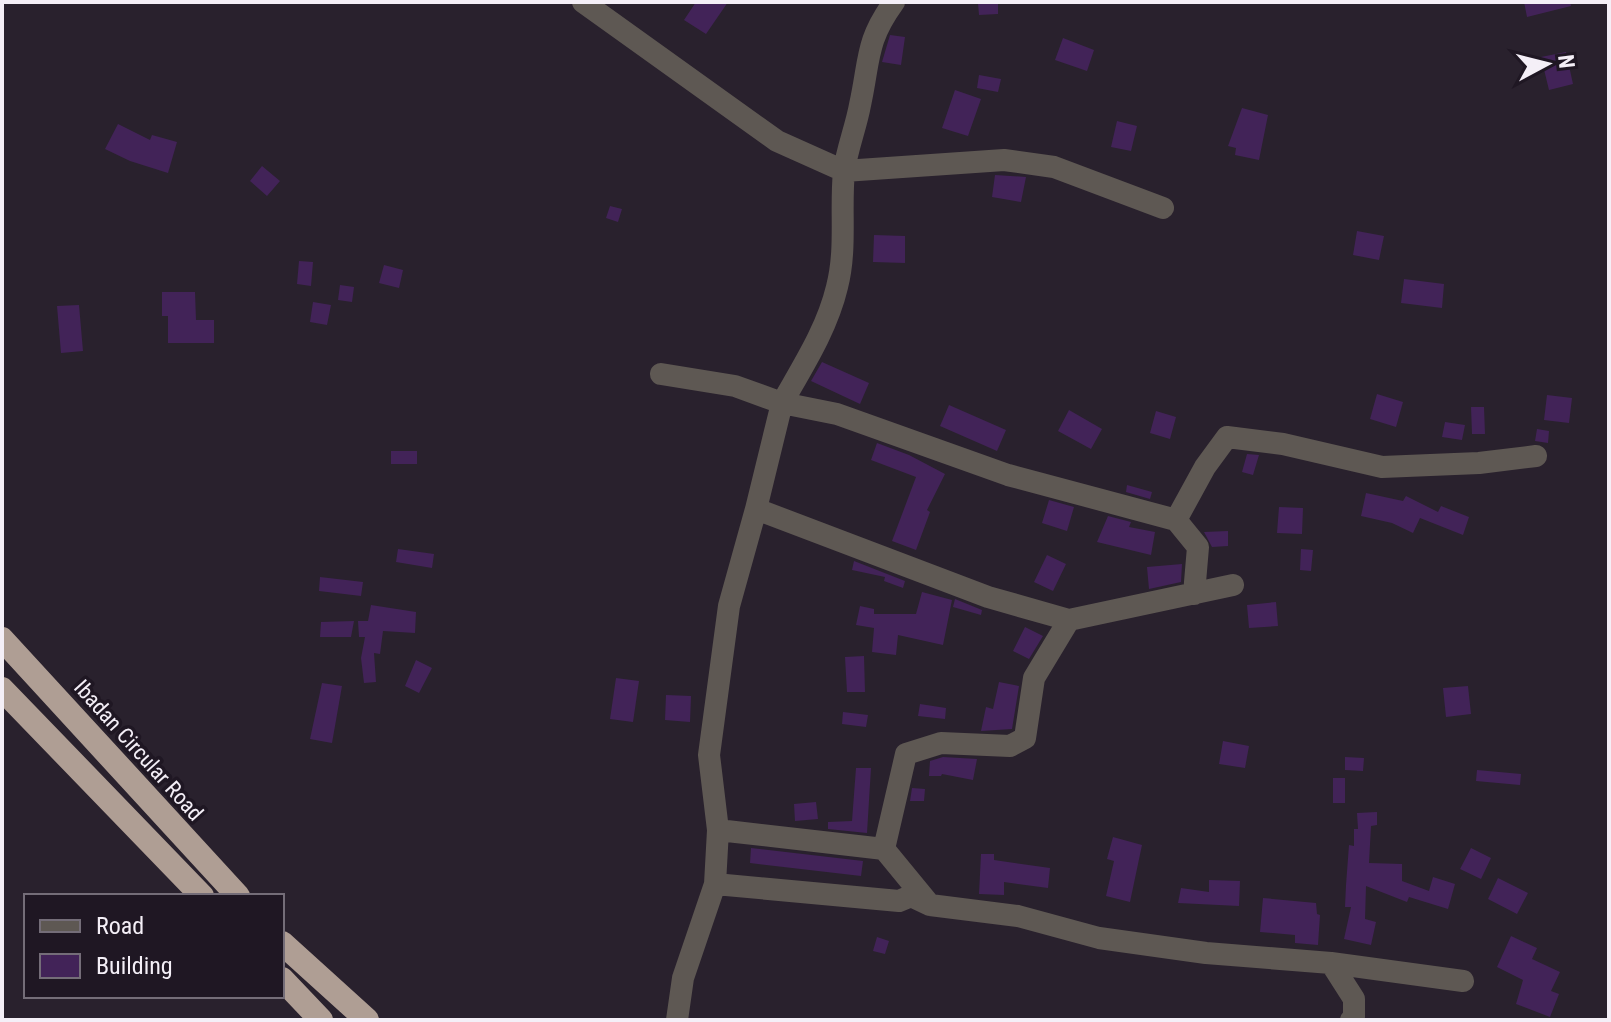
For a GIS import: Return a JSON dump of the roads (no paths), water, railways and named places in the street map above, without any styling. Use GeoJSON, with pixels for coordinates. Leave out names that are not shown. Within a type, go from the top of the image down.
{"type":"FeatureCollection","features":[{"type":"Feature","properties":{"kind":"highway","name":"Ibadan Circular Road"},"geometry":{"type":"LineString","coordinates":[[2,639],[236,894]]}},
{"type":"Feature","properties":{"kind":"highway"},"geometry":{"type":"LineString","coordinates":[[2,689],[200,894]]}},
{"type":"Feature","properties":{"kind":"highway"},"geometry":{"type":"LineString","coordinates":[[284,945],[367,1020]]}},
{"type":"Feature","properties":{"kind":"highway"},"geometry":{"type":"LineString","coordinates":[[284,981],[321,1020]]}},
{"type":"Feature","properties":{"kind":"street"},"geometry":{"type":"LineString","coordinates":[[583,2],[777,141],[844,171],[1004,160],[1054,167],[1163,208]]}},
{"type":"Feature","properties":{"kind":"street"},"geometry":{"type":"LineString","coordinates":[[677,1020],[683,978],[715,884],[718,830],[709,755],[729,606],[782,403],[820,335],[837,287],[844,239],[844,171],[861,102],[867,50],[879,22],[894,2]]}},
{"type":"Feature","properties":{"kind":"street"},"geometry":{"type":"LineString","coordinates":[[661,374],[735,386],[782,403],[837,414],[1008,475],[1176,520],[1198,547],[1194,594]]}},
{"type":"Feature","properties":{"kind":"street"},"geometry":{"type":"LineString","coordinates":[[1176,520],[1205,467],[1227,437],[1283,444],[1382,467],[1479,463],[1536,456]]}},
{"type":"Feature","properties":{"kind":"street"},"geometry":{"type":"LineString","coordinates":[[756,509],[988,597],[1069,620],[1233,585]]}},
{"type":"Feature","properties":{"kind":"street"},"geometry":{"type":"LineString","coordinates":[[884,849],[906,754],[941,743],[1010,746],[1025,738],[1034,678],[1069,620]]}},
{"type":"Feature","properties":{"kind":"street"},"geometry":{"type":"LineString","coordinates":[[718,830],[884,849],[930,905]]}},
{"type":"Feature","properties":{"kind":"street"},"geometry":{"type":"LineString","coordinates":[[715,884],[899,901],[911,896],[930,905],[1018,916],[1099,938],[1463,981]]}},
{"type":"Feature","properties":{"kind":"street"},"geometry":{"type":"LineString","coordinates":[[1331,963],[1354,999],[1354,1017],[1351,1020]]}}]}
